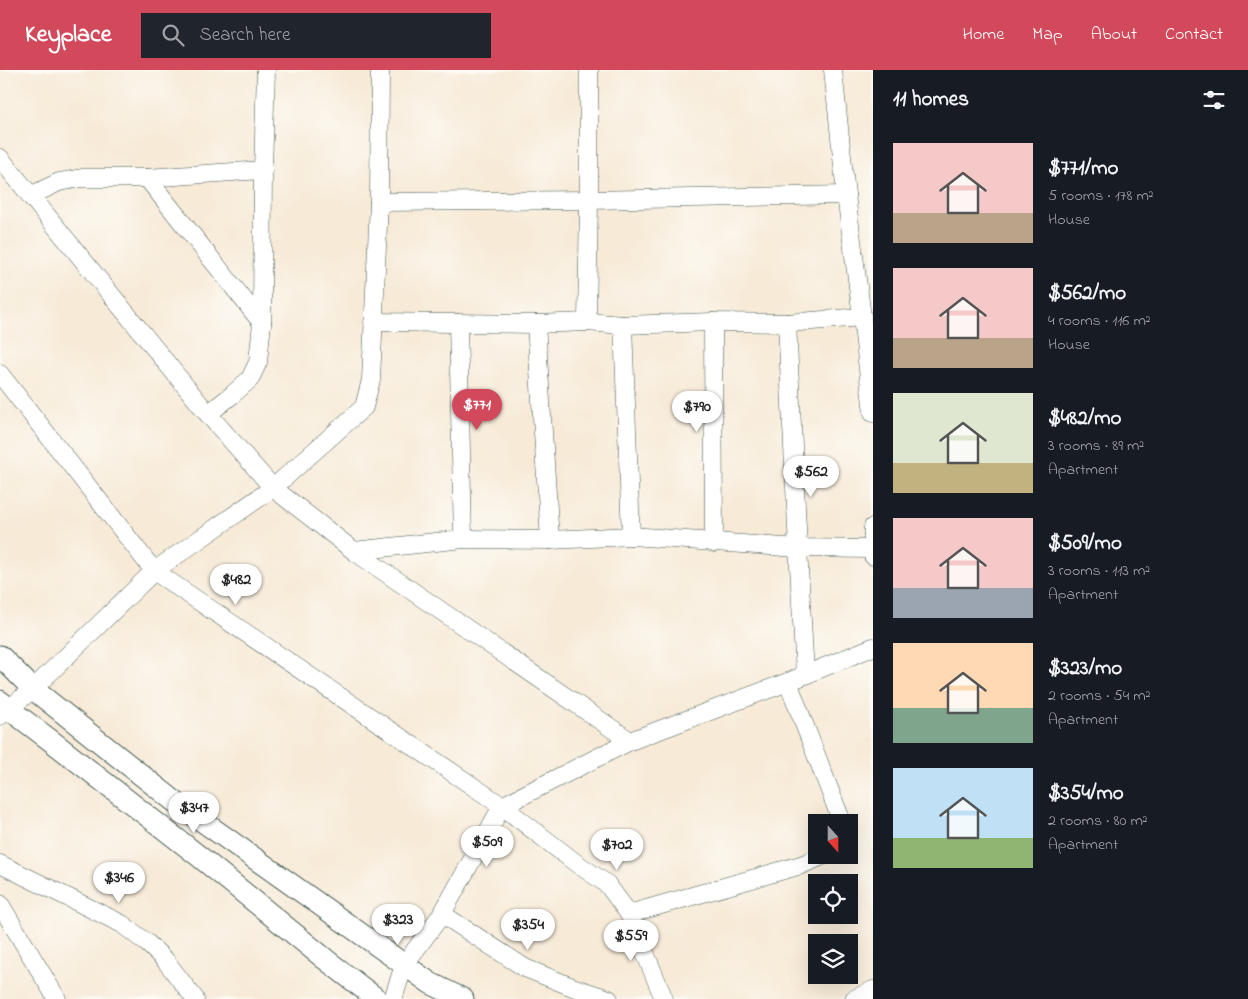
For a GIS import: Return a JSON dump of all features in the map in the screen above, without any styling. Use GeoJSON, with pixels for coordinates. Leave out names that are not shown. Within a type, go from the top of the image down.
{"type":"FeatureCollection","features":[{"type":"Feature","properties":{"kind":"street"},"geometry":{"type":"LineString","coordinates":[[208,414],[250,379],[258,362],[262,324],[266,70]]}},
{"type":"Feature","properties":{"kind":"street"},"geometry":{"type":"LineString","coordinates":[[377,999],[54,743],[3,709],[33,689],[154,571],[273,488],[364,407],[371,380],[379,202],[380,70]]}},
{"type":"Feature","properties":{"kind":"street"},"geometry":{"type":"LineString","coordinates":[[587,322],[590,70]]}},
{"type":"Feature","properties":{"kind":"street"},"geometry":{"type":"LineString","coordinates":[[832,70],[873,412]]}},
{"type":"Feature","properties":{"kind":"street"},"geometry":{"type":"LineString","coordinates":[[0,158],[208,414],[273,488],[354,551],[630,741]]}},
{"type":"Feature","properties":{"kind":"street"},"geometry":{"type":"LineString","coordinates":[[30,196],[59,182],[82,178],[147,178],[263,170]]}},
{"type":"Feature","properties":{"kind":"street"},"geometry":{"type":"LineString","coordinates":[[147,178],[262,324]]}},
{"type":"Feature","properties":{"kind":"street"},"geometry":{"type":"LineString","coordinates":[[379,202],[846,195]]}},
{"type":"Feature","properties":{"kind":"street"},"geometry":{"type":"LineString","coordinates":[[373,322],[536,324],[587,322],[623,325],[713,322],[787,323],[862,317]]}},
{"type":"Feature","properties":{"kind":"street"},"geometry":{"type":"LineString","coordinates":[[713,322],[714,543]]}},
{"type":"Feature","properties":{"kind":"street"},"geometry":{"type":"LineString","coordinates":[[458,323],[463,539]]}},
{"type":"Feature","properties":{"kind":"street"},"geometry":{"type":"LineString","coordinates":[[787,323],[805,675]]}},
{"type":"Feature","properties":{"kind":"street"},"geometry":{"type":"LineString","coordinates":[[536,324],[550,540]]}},
{"type":"Feature","properties":{"kind":"street"},"geometry":{"type":"LineString","coordinates":[[623,325],[631,536]]}},
{"type":"Feature","properties":{"kind":"street"},"geometry":{"type":"LineString","coordinates":[[0,374],[154,571],[502,806],[576,863],[607,884],[629,914],[664,999]]}},
{"type":"Feature","properties":{"kind":"street"},"geometry":{"type":"LineString","coordinates":[[354,551],[463,539],[550,540],[631,536],[873,553],[873,527]]}},
{"type":"Feature","properties":{"kind":"street"},"geometry":{"type":"LineString","coordinates":[[393,999],[404,965],[442,914],[502,806],[630,741],[788,682],[873,647]]}},
{"type":"Feature","properties":{"kind":"street"},"geometry":{"type":"LineString","coordinates":[[0,656],[33,689],[174,801],[430,983],[463,999]]}},
{"type":"Feature","properties":{"kind":"street"},"geometry":{"type":"LineString","coordinates":[[788,682],[839,814]]}},
{"type":"Feature","properties":{"kind":"street"},"geometry":{"type":"LineString","coordinates":[[200,857],[218,833]]}},
{"type":"Feature","properties":{"kind":"street"},"geometry":{"type":"LineString","coordinates":[[629,914],[808,863]]}},
{"type":"Feature","properties":{"kind":"street"},"geometry":{"type":"LineString","coordinates":[[0,864],[122,924],[165,960],[194,999]]}},
{"type":"Feature","properties":{"kind":"street"},"geometry":{"type":"LineString","coordinates":[[0,904],[57,999]]}},
{"type":"Feature","properties":{"kind":"street"},"geometry":{"type":"LineString","coordinates":[[442,914],[525,968],[575,988],[610,999]]}},
{"type":"Feature","properties":{"kind":"street"},"geometry":{"type":"LineString","coordinates":[[854,999],[873,990]]}}]}
